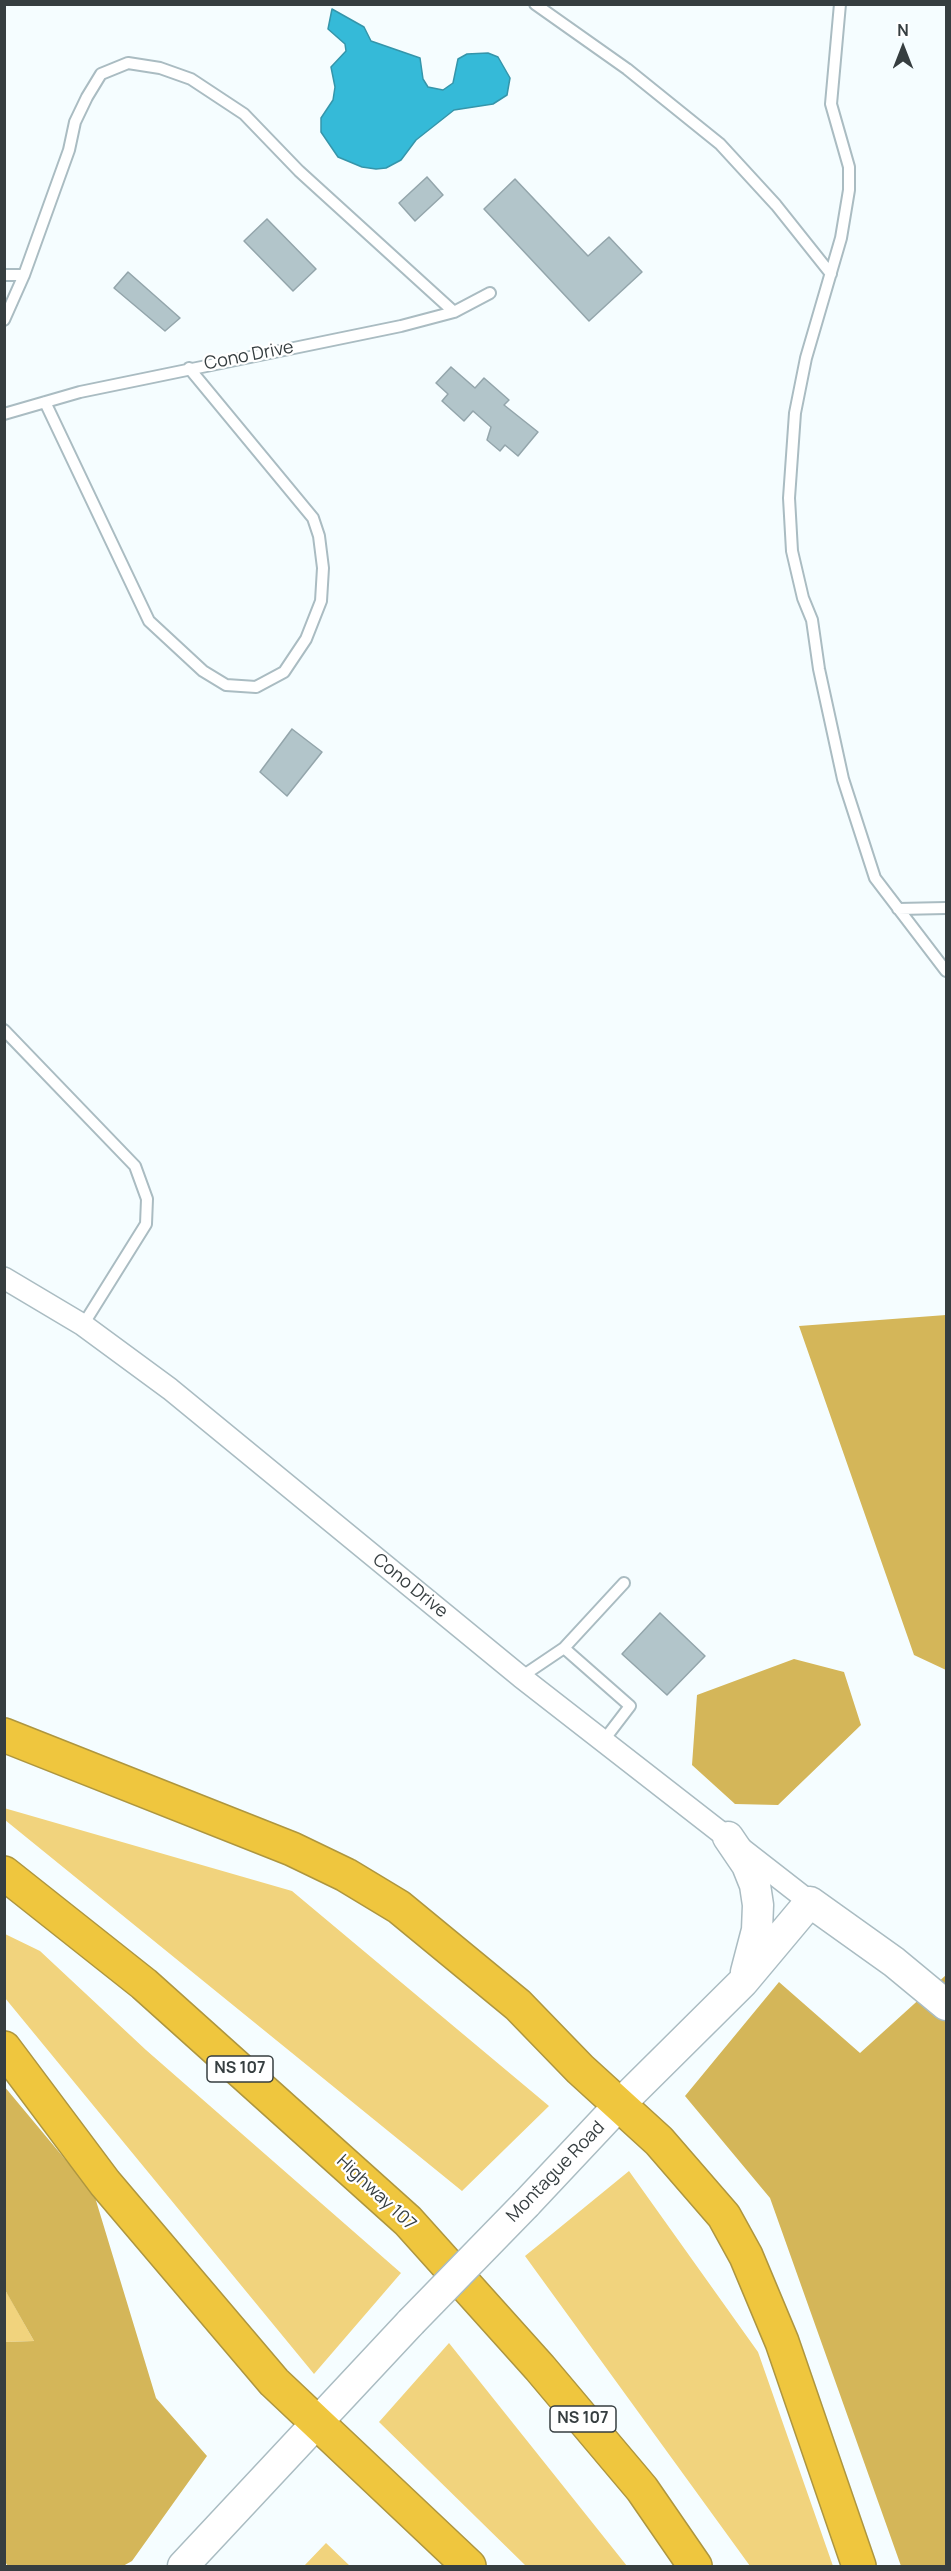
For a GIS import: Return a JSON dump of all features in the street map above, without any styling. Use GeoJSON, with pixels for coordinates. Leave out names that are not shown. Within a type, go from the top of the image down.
{"type":"FeatureCollection","features":[{"type":"Feature","properties":{"kind":"highway"},"geometry":{"type":"LineString","coordinates":[[4,1735],[292,1849],[346,1875],[399,1907],[518,2005],[580,2069],[659,2141],[724,2216],[746,2256],[782,2342],[858,2566]]}},
{"type":"Feature","properties":{"kind":"highway","name":"Highway 107"},"geometry":{"type":"LineString","coordinates":[[4,1873],[144,1984],[408,2221],[540,2368],[642,2489],[694,2566]]}},
{"type":"Feature","properties":{"kind":"highway"},"geometry":{"type":"LineString","coordinates":[[4,2048],[105,2183],[274,2382],[469,2566]]}},
{"type":"Feature","properties":{"kind":"street","name":"Cono Drive"},"geometry":{"type":"LineString","coordinates":[[4,1278],[82,1325],[170,1389],[521,1677],[810,1902]]}},
{"type":"Feature","properties":{"kind":"street"},"geometry":{"type":"LineString","coordinates":[[728,1837],[747,1865],[755,1886],[758,1905],[757,1930],[743,1982]]}},
{"type":"Feature","properties":{"kind":"street","name":"Montague Road"},"geometry":{"type":"LineString","coordinates":[[183,2566],[411,2322],[620,2104],[743,1982],[810,1902]]}},
{"type":"Feature","properties":{"kind":"street"},"geometry":{"type":"LineString","coordinates":[[810,1902],[894,1962],[946,2005]]}},
{"type":"Feature","properties":{"kind":"lane"},"geometry":{"type":"LineString","coordinates":[[535,4],[627,69],[720,144],[776,205],[831,274]]}},
{"type":"Feature","properties":{"kind":"lane"},"geometry":{"type":"LineString","coordinates":[[840,4],[831,104],[849,167],[846,214],[806,358],[795,413],[789,498],[792,551],[801,590],[812,620],[819,669],[843,779],[875,878],[946,971]]}},
{"type":"Feature","properties":{"kind":"lane"},"geometry":{"type":"LineString","coordinates":[[4,320],[24,275],[69,150],[75,122],[87,97],[101,74],[128,63],[160,68],[191,79],[244,114],[299,171],[454,312]]}},
{"type":"Feature","properties":{"kind":"lane"},"geometry":{"type":"LineString","coordinates":[[4,275],[24,275]]}},
{"type":"Feature","properties":{"kind":"lane","name":"Cono Drive"},"geometry":{"type":"LineString","coordinates":[[4,414],[189,368],[401,326],[454,312],[490,292]]}},
{"type":"Feature","properties":{"kind":"lane"},"geometry":{"type":"LineString","coordinates":[[45,402],[148,621],[211,676],[226,685],[256,687],[284,672],[306,639],[318,611],[321,601],[323,568],[319,536],[313,518],[189,368]]}},
{"type":"Feature","properties":{"kind":"lane"},"geometry":{"type":"LineString","coordinates":[[898,909],[946,908]]}},
{"type":"Feature","properties":{"kind":"lane"},"geometry":{"type":"LineString","coordinates":[[4,1030],[135,1166],[147,1199],[146,1224],[82,1325]]}},
{"type":"Feature","properties":{"kind":"lane"},"geometry":{"type":"LineString","coordinates":[[521,1677],[564,1648],[624,1583]]}},
{"type":"Feature","properties":{"kind":"lane"},"geometry":{"type":"LineString","coordinates":[[564,1648],[630,1706],[604,1740]]}},
{"type":"Feature","properties":{"kind":"shaded area"},"geometry":{"type":"Polygon","coordinates":[[[946,1315],[946,1670],[914,1655],[799,1326],[946,1315]]]}},
{"type":"Feature","properties":{"kind":"shaded area"},"geometry":{"type":"Polygon","coordinates":[[[794,1659],[844,1672],[861,1725],[778,1805],[735,1804],[692,1765],[697,1695],[794,1659]]]}},
{"type":"Feature","properties":{"kind":"shaded area"},"geometry":{"type":"Polygon","coordinates":[[[4,1808],[292,1891],[549,2106],[462,2191],[5,1820],[4,1808]]]}},
{"type":"Feature","properties":{"kind":"shaded area"},"geometry":{"type":"Polygon","coordinates":[[[5,1934],[40,1951],[146,2050],[401,2273],[314,2374],[5,1998],[5,1934]]]}},
{"type":"Feature","properties":{"kind":"shaded area"},"geometry":{"type":"Polygon","coordinates":[[[946,1975],[946,2566],[901,2566],[770,2198],[685,2096],[779,1982],[860,2053],[946,1975]]]}},
{"type":"Feature","properties":{"kind":"shaded area"},"geometry":{"type":"Polygon","coordinates":[[[4,2086],[94,2194],[156,2398],[207,2456],[132,2561],[123,2566],[8,2566],[5,2562],[5,2342],[34,2341],[5,2290],[4,2086]]]}},
{"type":"Feature","properties":{"kind":"shaded area"},"geometry":{"type":"Polygon","coordinates":[[[629,2171],[758,2352],[833,2566],[750,2566],[525,2256],[629,2171]]]}},
{"type":"Feature","properties":{"kind":"shaded area"},"geometry":{"type":"Polygon","coordinates":[[[4,2290],[7,2293],[34,2341],[5,2342],[4,2290]]]}},
{"type":"Feature","properties":{"kind":"shaded area"},"geometry":{"type":"Polygon","coordinates":[[[449,2343],[627,2566],[526,2566],[379,2422],[449,2343]]]}},
{"type":"Feature","properties":{"kind":"shaded area"},"geometry":{"type":"Polygon","coordinates":[[[326,2543],[350,2566],[304,2566],[326,2543]]]}},
{"type":"Feature","properties":{"kind":"water"},"geometry":{"type":"Polygon","coordinates":[[[332,9],[364,27],[371,41],[420,58],[423,79],[428,87],[443,90],[453,83],[458,59],[467,54],[488,53],[498,57],[510,78],[507,95],[493,104],[454,110],[416,140],[401,160],[386,168],[362,167],[338,157],[321,132],[321,118],[333,100],[335,87],[331,67],[346,51],[345,44],[328,29],[332,9]]]}},
{"type":"Feature","properties":{"kind":"building"},"geometry":{"type":"Polygon","coordinates":[[[427,177],[443,195],[415,221],[399,203],[427,177]]]}},
{"type":"Feature","properties":{"kind":"building"},"geometry":{"type":"Polygon","coordinates":[[[515,179],[588,256],[609,237],[642,272],[589,321],[484,209],[515,179]]]}},
{"type":"Feature","properties":{"kind":"building"},"geometry":{"type":"Polygon","coordinates":[[[267,219],[316,269],[293,291],[244,241],[267,219]]]}},
{"type":"Feature","properties":{"kind":"building"},"geometry":{"type":"Polygon","coordinates":[[[128,272],[180,318],[165,331],[114,288],[128,272]]]}},
{"type":"Feature","properties":{"kind":"building"},"geometry":{"type":"Polygon","coordinates":[[[451,367],[475,388],[484,378],[509,400],[504,405],[538,432],[518,456],[505,445],[500,451],[487,440],[491,427],[473,411],[464,421],[442,401],[448,394],[436,383],[451,367]]]}},
{"type":"Feature","properties":{"kind":"building"},"geometry":{"type":"Polygon","coordinates":[[[292,729],[322,752],[287,796],[260,772],[292,729]]]}},
{"type":"Feature","properties":{"kind":"building"},"geometry":{"type":"Polygon","coordinates":[[[660,1613],[705,1656],[667,1695],[622,1654],[660,1613]]]}}]}
